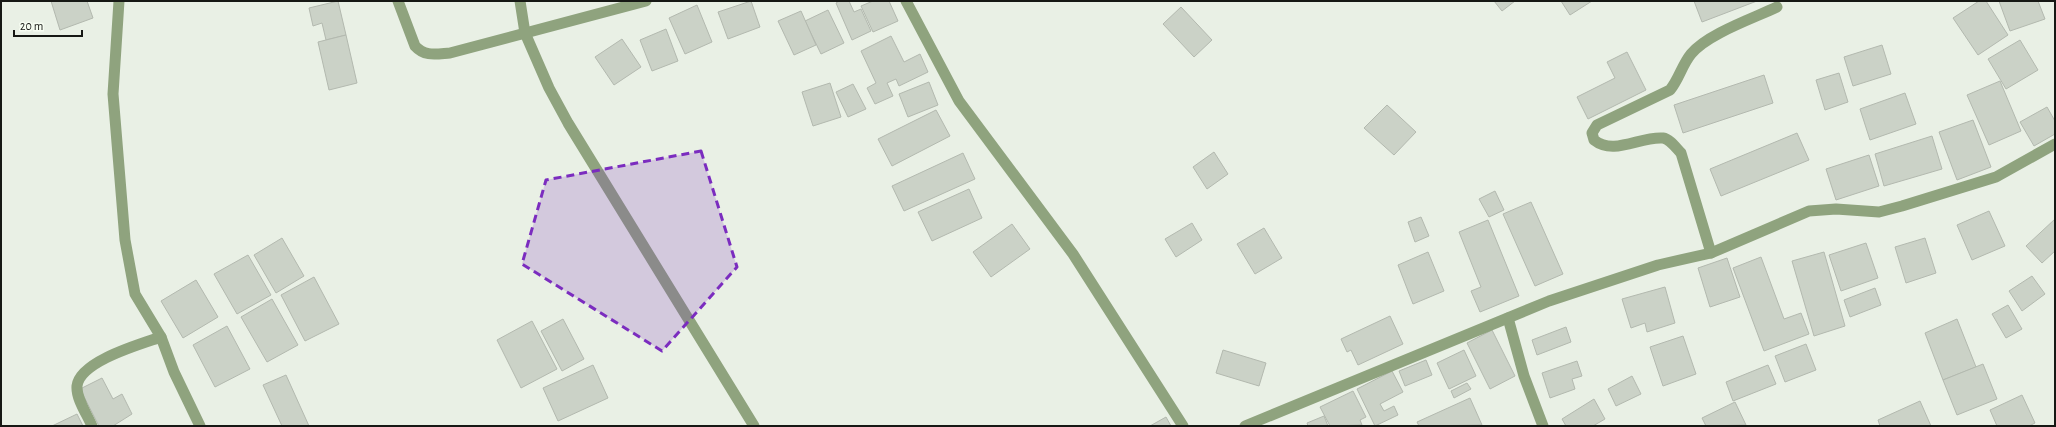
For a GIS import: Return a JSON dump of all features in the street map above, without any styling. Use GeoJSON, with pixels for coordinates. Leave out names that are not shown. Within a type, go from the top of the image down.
{"type":"FeatureCollection","features":[{"type":"Feature","properties":{"kind":"street"},"geometry":{"type":"LineString","coordinates":[[119,1],[113,94],[125,240],[135,294],[161,337],[174,372],[200,426]]}},
{"type":"Feature","properties":{"kind":"street"},"geometry":{"type":"LineString","coordinates":[[398,1],[415,46],[420,52],[431,55],[450,53],[646,1]]}},
{"type":"Feature","properties":{"kind":"street"},"geometry":{"type":"LineString","coordinates":[[520,1],[525,33],[549,88],[568,123],[754,426]]}},
{"type":"Feature","properties":{"kind":"street"},"geometry":{"type":"LineString","coordinates":[[906,1],[959,101],[1073,254],[1183,426]]}},
{"type":"Feature","properties":{"kind":"street"},"geometry":{"type":"LineString","coordinates":[[1711,253],[1681,154],[1671,142],[1663,138],[1612,147],[1600,145],[1594,140],[1592,133],[1597,125],[1670,90],[1678,81],[1683,66],[1692,53],[1705,41],[1777,7]]}},
{"type":"Feature","properties":{"kind":"street"},"geometry":{"type":"LineString","coordinates":[[1246,426],[1550,301],[1658,265],[1711,253],[1808,211],[1836,209],[1879,212],[1902,206],[1996,176],[2055,144]]}},
{"type":"Feature","properties":{"kind":"street"},"geometry":{"type":"LineString","coordinates":[[1508,318],[1524,376],[1543,426]]}},
{"type":"Feature","properties":{"kind":"street"},"geometry":{"type":"LineString","coordinates":[[92,426],[79,398],[77,385],[87,369],[122,350],[161,337]]}},
{"type":"Feature","properties":{"kind":"highlighted area"},"geometry":{"type":"Polygon","coordinates":[[[701,151],[737,267],[662,351],[522,264],[546,180],[701,151]]]}},
{"type":"Feature","properties":{"kind":"building"},"geometry":{"type":"Polygon","coordinates":[[[51,1],[87,1],[93,18],[60,30],[51,1]]]}},
{"type":"Feature","properties":{"kind":"building"},"geometry":{"type":"Polygon","coordinates":[[[338,1],[346,35],[326,40],[322,23],[313,26],[309,8],[338,1]]]}},
{"type":"Feature","properties":{"kind":"building"},"geometry":{"type":"Polygon","coordinates":[[[751,1],[760,27],[728,39],[718,12],[751,1]]]}},
{"type":"Feature","properties":{"kind":"building"},"geometry":{"type":"Polygon","coordinates":[[[839,1],[849,1],[854,12],[861,9],[871,31],[852,40],[836,3],[839,1]]]}},
{"type":"Feature","properties":{"kind":"building"},"geometry":{"type":"Polygon","coordinates":[[[873,1],[889,1],[898,21],[873,32],[861,6],[873,1]]]}},
{"type":"Feature","properties":{"kind":"building"},"geometry":{"type":"Polygon","coordinates":[[[1494,1],[1515,1],[1502,11],[1494,1]]]}},
{"type":"Feature","properties":{"kind":"building"},"geometry":{"type":"Polygon","coordinates":[[[1561,1],[1592,1],[1570,15],[1561,1]]]}},
{"type":"Feature","properties":{"kind":"building"},"geometry":{"type":"Polygon","coordinates":[[[1694,1],[1757,1],[1702,22],[1694,1]]]}},
{"type":"Feature","properties":{"kind":"building"},"geometry":{"type":"Polygon","coordinates":[[[1979,1],[1986,1],[2008,35],[1978,55],[1953,18],[1979,1]]]}},
{"type":"Feature","properties":{"kind":"building"},"geometry":{"type":"Polygon","coordinates":[[[1999,1],[2038,1],[2045,19],[2010,31],[1999,1]]]}},
{"type":"Feature","properties":{"kind":"building"},"geometry":{"type":"Polygon","coordinates":[[[697,5],[712,42],[685,54],[669,18],[697,5]]]}},
{"type":"Feature","properties":{"kind":"building"},"geometry":{"type":"Polygon","coordinates":[[[1181,7],[1212,40],[1194,57],[1163,24],[1181,7]]]}},
{"type":"Feature","properties":{"kind":"building"},"geometry":{"type":"Polygon","coordinates":[[[828,10],[844,43],[821,54],[805,21],[828,10]]]}},
{"type":"Feature","properties":{"kind":"building"},"geometry":{"type":"Polygon","coordinates":[[[801,11],[816,45],[794,55],[778,21],[801,11]]]}},
{"type":"Feature","properties":{"kind":"building"},"geometry":{"type":"Polygon","coordinates":[[[666,29],[678,61],[652,71],[640,40],[666,29]]]}},
{"type":"Feature","properties":{"kind":"building"},"geometry":{"type":"Polygon","coordinates":[[[346,35],[357,83],[329,90],[318,42],[346,35]]]}},
{"type":"Feature","properties":{"kind":"building"},"geometry":{"type":"Polygon","coordinates":[[[891,36],[904,62],[920,54],[928,72],[899,86],[896,79],[887,83],[893,96],[875,104],[867,88],[876,83],[861,51],[891,36]]]}},
{"type":"Feature","properties":{"kind":"building"},"geometry":{"type":"Polygon","coordinates":[[[622,39],[641,67],[614,85],[595,57],[622,39]]]}},
{"type":"Feature","properties":{"kind":"building"},"geometry":{"type":"Polygon","coordinates":[[[2020,40],[2038,70],[2006,89],[1988,59],[2020,40]]]}},
{"type":"Feature","properties":{"kind":"building"},"geometry":{"type":"Polygon","coordinates":[[[1882,45],[1891,74],[1853,86],[1844,57],[1882,45]]]}},
{"type":"Feature","properties":{"kind":"building"},"geometry":{"type":"Polygon","coordinates":[[[1627,52],[1646,90],[1588,119],[1577,97],[1615,78],[1607,62],[1627,52]]]}},
{"type":"Feature","properties":{"kind":"building"},"geometry":{"type":"Polygon","coordinates":[[[1839,73],[1848,102],[1825,110],[1816,80],[1839,73]]]}},
{"type":"Feature","properties":{"kind":"building"},"geometry":{"type":"Polygon","coordinates":[[[1764,75],[1773,103],[1683,133],[1674,105],[1764,75]]]}},
{"type":"Feature","properties":{"kind":"building"},"geometry":{"type":"Polygon","coordinates":[[[2000,81],[2021,131],[1989,145],[1967,95],[2000,81]]]}},
{"type":"Feature","properties":{"kind":"building"},"geometry":{"type":"Polygon","coordinates":[[[929,82],[938,105],[908,117],[899,94],[929,82]]]}},
{"type":"Feature","properties":{"kind":"building"},"geometry":{"type":"Polygon","coordinates":[[[830,83],[841,117],[813,126],[802,92],[830,83]]]}},
{"type":"Feature","properties":{"kind":"building"},"geometry":{"type":"Polygon","coordinates":[[[853,84],[866,109],[848,117],[836,92],[853,84]]]}},
{"type":"Feature","properties":{"kind":"building"},"geometry":{"type":"Polygon","coordinates":[[[1905,93],[1916,124],[1870,140],[1860,109],[1905,93]]]}},
{"type":"Feature","properties":{"kind":"building"},"geometry":{"type":"Polygon","coordinates":[[[1387,105],[1416,132],[1394,155],[1364,128],[1387,105]]]}},
{"type":"Feature","properties":{"kind":"building"},"geometry":{"type":"Polygon","coordinates":[[[2047,107],[2055,121],[2055,134],[2034,146],[2020,122],[2047,107]]]}},
{"type":"Feature","properties":{"kind":"building"},"geometry":{"type":"Polygon","coordinates":[[[936,110],[950,136],[892,166],[878,139],[936,110]]]}},
{"type":"Feature","properties":{"kind":"building"},"geometry":{"type":"Polygon","coordinates":[[[1973,120],[1991,167],[1957,180],[1939,132],[1973,120]]]}},
{"type":"Feature","properties":{"kind":"building"},"geometry":{"type":"Polygon","coordinates":[[[1797,133],[1809,160],[1721,196],[1710,169],[1797,133]]]}},
{"type":"Feature","properties":{"kind":"building"},"geometry":{"type":"Polygon","coordinates":[[[1932,136],[1942,169],[1884,186],[1875,154],[1932,136]]]}},
{"type":"Feature","properties":{"kind":"building"},"geometry":{"type":"Polygon","coordinates":[[[1214,152],[1228,174],[1207,189],[1193,167],[1214,152]]]}},
{"type":"Feature","properties":{"kind":"building"},"geometry":{"type":"Polygon","coordinates":[[[963,153],[975,179],[904,211],[892,186],[963,153]]]}},
{"type":"Feature","properties":{"kind":"building"},"geometry":{"type":"Polygon","coordinates":[[[1869,155],[1879,186],[1836,200],[1826,169],[1869,155]]]}},
{"type":"Feature","properties":{"kind":"building"},"geometry":{"type":"Polygon","coordinates":[[[969,189],[982,218],[932,241],[918,212],[969,189]]]}},
{"type":"Feature","properties":{"kind":"building"},"geometry":{"type":"Polygon","coordinates":[[[1495,191],[1504,210],[1489,217],[1479,199],[1495,191]]]}},
{"type":"Feature","properties":{"kind":"building"},"geometry":{"type":"Polygon","coordinates":[[[1531,202],[1563,274],[1535,286],[1503,214],[1531,202]]]}},
{"type":"Feature","properties":{"kind":"building"},"geometry":{"type":"Polygon","coordinates":[[[1989,211],[2005,246],[1972,260],[1957,225],[1989,211]]]}},
{"type":"Feature","properties":{"kind":"building"},"geometry":{"type":"Polygon","coordinates":[[[1421,217],[1429,236],[1415,242],[1408,222],[1421,217]]]}},
{"type":"Feature","properties":{"kind":"building"},"geometry":{"type":"Polygon","coordinates":[[[2055,219],[2055,251],[2042,263],[2026,246],[2055,219]]]}},
{"type":"Feature","properties":{"kind":"building"},"geometry":{"type":"Polygon","coordinates":[[[1488,220],[1519,296],[1480,312],[1471,291],[1481,287],[1459,232],[1488,220]]]}},
{"type":"Feature","properties":{"kind":"building"},"geometry":{"type":"Polygon","coordinates":[[[1192,223],[1202,240],[1176,257],[1165,239],[1192,223]]]}},
{"type":"Feature","properties":{"kind":"building"},"geometry":{"type":"Polygon","coordinates":[[[1012,224],[1030,249],[991,277],[973,252],[1012,224]]]}},
{"type":"Feature","properties":{"kind":"building"},"geometry":{"type":"Polygon","coordinates":[[[1264,228],[1282,258],[1255,274],[1237,244],[1264,228]]]}},
{"type":"Feature","properties":{"kind":"building"},"geometry":{"type":"Polygon","coordinates":[[[282,238],[304,276],[276,293],[254,255],[282,238]]]}},
{"type":"Feature","properties":{"kind":"building"},"geometry":{"type":"Polygon","coordinates":[[[1925,238],[1936,273],[1906,283],[1895,247],[1925,238]]]}},
{"type":"Feature","properties":{"kind":"building"},"geometry":{"type":"Polygon","coordinates":[[[1866,243],[1878,278],[1841,291],[1829,255],[1866,243]]]}},
{"type":"Feature","properties":{"kind":"building"},"geometry":{"type":"Polygon","coordinates":[[[1428,252],[1444,291],[1413,304],[1398,265],[1428,252]]]}},
{"type":"Feature","properties":{"kind":"building"},"geometry":{"type":"Polygon","coordinates":[[[1824,252],[1845,326],[1814,336],[1792,261],[1824,252]]]}},
{"type":"Feature","properties":{"kind":"building"},"geometry":{"type":"Polygon","coordinates":[[[248,255],[271,295],[237,314],[214,274],[248,255]]]}},
{"type":"Feature","properties":{"kind":"building"},"geometry":{"type":"Polygon","coordinates":[[[1761,257],[1784,319],[1801,313],[1809,334],[1764,351],[1733,268],[1761,257]]]}},
{"type":"Feature","properties":{"kind":"building"},"geometry":{"type":"Polygon","coordinates":[[[1727,258],[1740,297],[1710,307],[1698,268],[1727,258]]]}},
{"type":"Feature","properties":{"kind":"building"},"geometry":{"type":"Polygon","coordinates":[[[2032,276],[2045,294],[2022,311],[2009,291],[2032,276]]]}},
{"type":"Feature","properties":{"kind":"building"},"geometry":{"type":"Polygon","coordinates":[[[314,277],[339,324],[305,341],[281,295],[314,277]]]}},
{"type":"Feature","properties":{"kind":"building"},"geometry":{"type":"Polygon","coordinates":[[[196,280],[218,317],[183,338],[161,301],[196,280]]]}},
{"type":"Feature","properties":{"kind":"building"},"geometry":{"type":"Polygon","coordinates":[[[1665,287],[1675,323],[1647,332],[1645,323],[1631,328],[1622,299],[1665,287]]]}},
{"type":"Feature","properties":{"kind":"building"},"geometry":{"type":"Polygon","coordinates":[[[1875,288],[1881,305],[1850,317],[1844,300],[1875,288]]]}},
{"type":"Feature","properties":{"kind":"building"},"geometry":{"type":"Polygon","coordinates":[[[272,299],[298,345],[267,362],[241,317],[272,299]]]}},
{"type":"Feature","properties":{"kind":"building"},"geometry":{"type":"Polygon","coordinates":[[[2008,305],[2022,329],[2006,338],[1992,314],[2008,305]]]}},
{"type":"Feature","properties":{"kind":"building"},"geometry":{"type":"Polygon","coordinates":[[[1390,316],[1403,344],[1358,365],[1351,350],[1347,352],[1341,339],[1390,316]]]}},
{"type":"Feature","properties":{"kind":"building"},"geometry":{"type":"Polygon","coordinates":[[[563,319],[584,359],[562,371],[541,331],[563,319]]]}},
{"type":"Feature","properties":{"kind":"building"},"geometry":{"type":"Polygon","coordinates":[[[1957,319],[1976,367],[1943,380],[1925,333],[1957,319]]]}},
{"type":"Feature","properties":{"kind":"building"},"geometry":{"type":"Polygon","coordinates":[[[532,321],[557,369],[521,388],[497,340],[532,321]]]}},
{"type":"Feature","properties":{"kind":"building"},"geometry":{"type":"Polygon","coordinates":[[[227,326],[250,369],[215,387],[193,345],[227,326]]]}},
{"type":"Feature","properties":{"kind":"building"},"geometry":{"type":"Polygon","coordinates":[[[1566,327],[1571,342],[1537,355],[1532,340],[1566,327]]]}},
{"type":"Feature","properties":{"kind":"building"},"geometry":{"type":"Polygon","coordinates":[[[1492,330],[1515,376],[1490,389],[1467,343],[1492,330]]]}},
{"type":"Feature","properties":{"kind":"building"},"geometry":{"type":"Polygon","coordinates":[[[1683,336],[1696,374],[1663,386],[1650,347],[1683,336]]]}},
{"type":"Feature","properties":{"kind":"building"},"geometry":{"type":"Polygon","coordinates":[[[1806,344],[1816,370],[1785,382],[1775,356],[1806,344]]]}},
{"type":"Feature","properties":{"kind":"building"},"geometry":{"type":"Polygon","coordinates":[[[1223,350],[1266,363],[1259,386],[1216,373],[1223,350]]]}},
{"type":"Feature","properties":{"kind":"building"},"geometry":{"type":"Polygon","coordinates":[[[1464,350],[1476,376],[1449,389],[1437,363],[1464,350]]]}},
{"type":"Feature","properties":{"kind":"building"},"geometry":{"type":"Polygon","coordinates":[[[1426,360],[1432,375],[1405,386],[1399,371],[1426,360]]]}},
{"type":"Feature","properties":{"kind":"building"},"geometry":{"type":"Polygon","coordinates":[[[1577,361],[1582,376],[1572,379],[1575,389],[1550,398],[1542,373],[1577,361]]]}},
{"type":"Feature","properties":{"kind":"building"},"geometry":{"type":"Polygon","coordinates":[[[1983,364],[1997,399],[1957,415],[1943,380],[1983,364]]]}},
{"type":"Feature","properties":{"kind":"building"},"geometry":{"type":"Polygon","coordinates":[[[593,365],[608,398],[558,421],[543,388],[593,365]]]}},
{"type":"Feature","properties":{"kind":"building"},"geometry":{"type":"Polygon","coordinates":[[[1768,365],[1776,384],[1733,401],[1726,382],[1768,365]]]}},
{"type":"Feature","properties":{"kind":"building"},"geometry":{"type":"Polygon","coordinates":[[[1392,371],[1403,392],[1380,404],[1384,411],[1394,406],[1398,415],[1375,426],[1357,389],[1392,371]]]}},
{"type":"Feature","properties":{"kind":"building"},"geometry":{"type":"Polygon","coordinates":[[[286,375],[309,426],[282,426],[263,385],[286,375]]]}},
{"type":"Feature","properties":{"kind":"building"},"geometry":{"type":"Polygon","coordinates":[[[1632,376],[1641,394],[1616,406],[1608,389],[1632,376]]]}},
{"type":"Feature","properties":{"kind":"building"},"geometry":{"type":"Polygon","coordinates":[[[102,378],[113,399],[122,394],[132,414],[113,426],[99,426],[80,389],[102,378]]]}},
{"type":"Feature","properties":{"kind":"building"},"geometry":{"type":"Polygon","coordinates":[[[1467,383],[1471,389],[1454,398],[1451,391],[1467,383]]]}},
{"type":"Feature","properties":{"kind":"building"},"geometry":{"type":"Polygon","coordinates":[[[1353,391],[1366,417],[1360,420],[1362,425],[1330,426],[1320,407],[1353,391]]]}},
{"type":"Feature","properties":{"kind":"building"},"geometry":{"type":"Polygon","coordinates":[[[2022,395],[2035,423],[2029,426],[1997,426],[1990,410],[2022,395]]]}},
{"type":"Feature","properties":{"kind":"building"},"geometry":{"type":"Polygon","coordinates":[[[1470,398],[1482,425],[1419,426],[1417,422],[1470,398]]]}},
{"type":"Feature","properties":{"kind":"building"},"geometry":{"type":"Polygon","coordinates":[[[1594,399],[1605,419],[1593,426],[1566,426],[1562,419],[1594,399]]]}},
{"type":"Feature","properties":{"kind":"building"},"geometry":{"type":"Polygon","coordinates":[[[1920,401],[1931,426],[1880,426],[1878,420],[1920,401]]]}},
{"type":"Feature","properties":{"kind":"building"},"geometry":{"type":"Polygon","coordinates":[[[1735,402],[1746,425],[1706,426],[1702,418],[1735,402]]]}},
{"type":"Feature","properties":{"kind":"building"},"geometry":{"type":"Polygon","coordinates":[[[77,414],[83,426],[52,426],[77,414]]]}},
{"type":"Feature","properties":{"kind":"building"},"geometry":{"type":"Polygon","coordinates":[[[1324,416],[1328,426],[1308,426],[1307,423],[1324,416]]]}},
{"type":"Feature","properties":{"kind":"building"},"geometry":{"type":"Polygon","coordinates":[[[1166,417],[1171,426],[1150,426],[1166,417]]]}}]}
